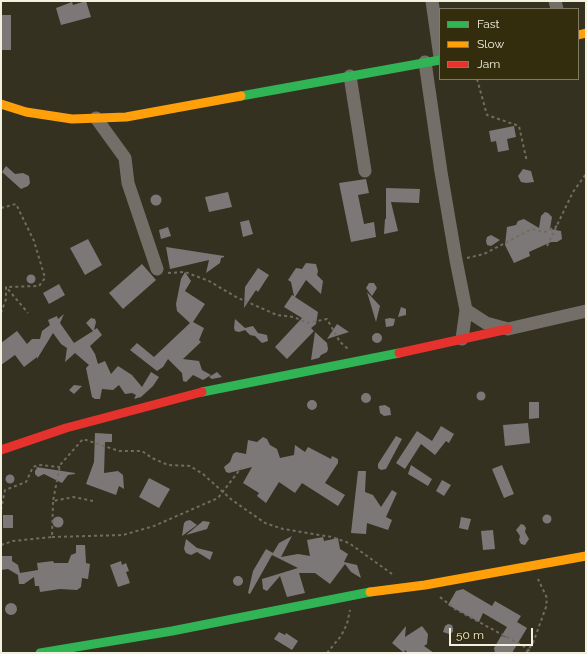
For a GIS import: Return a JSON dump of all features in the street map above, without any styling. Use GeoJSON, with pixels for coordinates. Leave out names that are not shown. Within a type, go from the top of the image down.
{"type":"FeatureCollection","features":[{"type":"Feature","properties":{"kind":"street"},"geometry":{"type":"LineString","coordinates":[[432,1],[439,50]]}},
{"type":"Feature","properties":{"kind":"street"},"geometry":{"type":"LineString","coordinates":[[1,104],[26,112],[72,119],[126,117],[439,60]]}},
{"type":"Feature","properties":{"kind":"street"},"geometry":{"type":"LineString","coordinates":[[425,62],[456,260],[466,310],[462,339]]}},
{"type":"Feature","properties":{"kind":"street"},"geometry":{"type":"LineString","coordinates":[[350,76],[366,171]]}},
{"type":"Feature","properties":{"kind":"street"},"geometry":{"type":"LineString","coordinates":[[96,118],[125,158],[128,183],[157,269]]}},
{"type":"Feature","properties":{"kind":"street"},"geometry":{"type":"LineString","coordinates":[[466,310],[486,323],[508,329]]}},
{"type":"Feature","properties":{"kind":"street"},"geometry":{"type":"LineString","coordinates":[[1,450],[66,428],[207,391],[357,362],[586,311]]}},
{"type":"Feature","properties":{"kind":"street"},"geometry":{"type":"LineString","coordinates":[[40,653],[172,631],[351,595],[425,585],[586,556]]}},
{"type":"Feature","properties":{"kind":"path"},"geometry":{"type":"LineString","coordinates":[[477,80],[487,115],[519,126],[527,162]]}},
{"type":"Feature","properties":{"kind":"path"},"geometry":{"type":"LineString","coordinates":[[547,246],[573,192],[586,174]]}},
{"type":"Feature","properties":{"kind":"path"},"geometry":{"type":"LineString","coordinates":[[1,208],[16,204],[34,241],[45,278],[39,286],[6,287]]}},
{"type":"Feature","properties":{"kind":"path"},"geometry":{"type":"LineString","coordinates":[[456,260],[484,254],[532,229],[545,232],[556,226]]}},
{"type":"Feature","properties":{"kind":"path"},"geometry":{"type":"LineString","coordinates":[[157,269],[172,274],[185,272],[203,279],[257,307],[277,315],[294,317],[307,322],[327,319],[340,342],[350,351]]}},
{"type":"Feature","properties":{"kind":"path"},"geometry":{"type":"LineString","coordinates":[[1,313],[6,299],[6,287]]}},
{"type":"Feature","properties":{"kind":"path"},"geometry":{"type":"LineString","coordinates":[[6,287],[28,313]]}},
{"type":"Feature","properties":{"kind":"path"},"geometry":{"type":"LineString","coordinates":[[52,537],[53,501],[60,467],[65,458],[73,452],[83,439],[119,451],[142,451],[152,458],[168,465],[190,466],[203,474],[238,505],[265,523],[282,529],[332,537],[349,544],[410,587]]}},
{"type":"Feature","properties":{"kind":"path"},"geometry":{"type":"LineString","coordinates":[[1,510],[5,490],[26,482],[33,467],[39,465],[60,467]]}},
{"type":"Feature","properties":{"kind":"path"},"geometry":{"type":"LineString","coordinates":[[1,545],[13,541],[52,537],[123,534],[140,531],[212,502],[218,498],[241,468]]}},
{"type":"Feature","properties":{"kind":"path"},"geometry":{"type":"LineString","coordinates":[[53,501],[74,497],[94,501]]}},
{"type":"Feature","properties":{"kind":"path"},"geometry":{"type":"LineString","coordinates":[[526,653],[533,643],[544,614],[547,598],[531,566]]}},
{"type":"Feature","properties":{"kind":"path"},"geometry":{"type":"LineString","coordinates":[[425,585],[455,610],[525,647],[532,653]]}},
{"type":"Feature","properties":{"kind":"path"},"geometry":{"type":"LineString","coordinates":[[327,653],[341,636],[347,624],[351,595]]}},
{"type":"Feature","properties":{"kind":"building"},"geometry":{"type":"Polygon","coordinates":[[[86,1],[91,17],[61,25],[56,8],[72,2],[73,5],[86,1]]]}},
{"type":"Feature","properties":{"kind":"building"},"geometry":{"type":"Polygon","coordinates":[[[1,15],[11,15],[11,50],[1,50],[1,15]]]}},
{"type":"Feature","properties":{"kind":"building"},"geometry":{"type":"Polygon","coordinates":[[[514,126],[516,137],[507,139],[509,150],[498,152],[496,141],[491,142],[489,131],[514,126]]]}},
{"type":"Feature","properties":{"kind":"building"},"geometry":{"type":"Polygon","coordinates":[[[6,166],[15,174],[23,173],[29,176],[30,183],[28,186],[21,189],[2,172],[6,166]]]}},
{"type":"Feature","properties":{"kind":"building"},"geometry":{"type":"Polygon","coordinates":[[[523,169],[531,171],[534,182],[521,182],[518,176],[523,169]]]}},
{"type":"Feature","properties":{"kind":"building"},"geometry":{"type":"Polygon","coordinates":[[[366,179],[369,193],[358,195],[364,224],[374,222],[376,237],[351,242],[339,183],[366,179]]]}},
{"type":"Feature","properties":{"kind":"building"},"geometry":{"type":"Polygon","coordinates":[[[386,188],[420,189],[419,203],[391,202],[398,231],[384,234],[386,219],[386,188]]]}},
{"type":"Feature","properties":{"kind":"building"},"geometry":{"type":"Polygon","coordinates":[[[228,192],[232,207],[209,212],[205,197],[228,192]]]}},
{"type":"Feature","properties":{"kind":"building"},"geometry":{"type":"Polygon","coordinates":[[[156,194],[160,196],[162,200],[160,204],[156,206],[152,204],[150,200],[152,196],[156,194]]]}},
{"type":"Feature","properties":{"kind":"building"},"geometry":{"type":"Polygon","coordinates":[[[545,212],[552,217],[550,229],[561,231],[562,239],[557,242],[551,242],[529,252],[530,256],[514,263],[505,245],[507,227],[516,225],[518,221],[524,219],[539,228],[541,216],[545,212]]]}},
{"type":"Feature","properties":{"kind":"building"},"geometry":{"type":"Polygon","coordinates":[[[249,220],[253,234],[243,237],[240,222],[249,220]]]}},
{"type":"Feature","properties":{"kind":"building"},"geometry":{"type":"Polygon","coordinates":[[[168,227],[171,236],[161,239],[159,230],[168,227]]]}},
{"type":"Feature","properties":{"kind":"building"},"geometry":{"type":"Polygon","coordinates":[[[491,235],[500,240],[491,246],[487,245],[486,241],[487,237],[491,235]]]}},
{"type":"Feature","properties":{"kind":"building"},"geometry":{"type":"Polygon","coordinates":[[[88,239],[102,265],[85,275],[70,248],[88,239]]]}},
{"type":"Feature","properties":{"kind":"building"},"geometry":{"type":"Polygon","coordinates":[[[166,247],[224,257],[221,258],[220,263],[206,273],[209,260],[170,269],[166,247]]]}},
{"type":"Feature","properties":{"kind":"building"},"geometry":{"type":"Polygon","coordinates":[[[306,263],[316,264],[318,271],[317,275],[323,281],[321,294],[306,280],[295,297],[318,312],[316,324],[311,328],[314,331],[287,359],[275,347],[302,318],[284,307],[292,295],[294,296],[291,282],[288,280],[296,268],[302,269],[306,263]]]}},
{"type":"Feature","properties":{"kind":"building"},"geometry":{"type":"Polygon","coordinates":[[[142,264],[156,280],[123,309],[109,293],[142,264]]]}},
{"type":"Feature","properties":{"kind":"building"},"geometry":{"type":"Polygon","coordinates":[[[258,268],[269,275],[258,292],[256,290],[244,308],[245,287],[258,268]]]}},
{"type":"Feature","properties":{"kind":"building"},"geometry":{"type":"Polygon","coordinates":[[[185,272],[191,281],[185,291],[205,304],[193,322],[204,328],[199,340],[201,342],[183,359],[199,361],[202,370],[211,375],[203,380],[193,375],[186,382],[183,381],[182,373],[168,359],[163,367],[157,371],[130,350],[137,343],[154,357],[190,323],[177,311],[176,304],[181,279],[185,272]]]}},
{"type":"Feature","properties":{"kind":"building"},"geometry":{"type":"Polygon","coordinates":[[[31,274],[36,279],[31,284],[26,279],[31,274]]]}},
{"type":"Feature","properties":{"kind":"building"},"geometry":{"type":"Polygon","coordinates":[[[369,283],[374,283],[377,288],[372,296],[366,288],[369,283]]]}},
{"type":"Feature","properties":{"kind":"building"},"geometry":{"type":"Polygon","coordinates":[[[59,284],[65,295],[49,304],[43,293],[59,284]]]}},
{"type":"Feature","properties":{"kind":"building"},"geometry":{"type":"Polygon","coordinates":[[[367,292],[380,306],[376,322],[367,292]]]}},
{"type":"Feature","properties":{"kind":"building"},"geometry":{"type":"Polygon","coordinates":[[[401,307],[406,309],[406,315],[398,317],[401,307]]]}},
{"type":"Feature","properties":{"kind":"building"},"geometry":{"type":"Polygon","coordinates":[[[64,314],[60,323],[74,343],[93,331],[86,323],[91,318],[95,319],[96,322],[94,330],[97,328],[102,335],[90,346],[95,354],[98,364],[105,361],[111,374],[118,366],[132,375],[142,387],[151,372],[159,377],[153,386],[141,397],[134,399],[136,395],[132,393],[125,394],[119,385],[113,390],[102,389],[100,399],[95,399],[92,397],[86,368],[89,365],[75,353],[65,362],[67,348],[61,344],[53,333],[37,359],[37,357],[24,367],[15,355],[1,365],[1,343],[17,331],[27,344],[32,339],[40,339],[42,331],[50,325],[48,320],[57,316],[58,319],[64,314]]]}},
{"type":"Feature","properties":{"kind":"building"},"geometry":{"type":"Polygon","coordinates":[[[235,319],[245,328],[253,326],[258,333],[267,335],[268,341],[262,343],[255,336],[250,335],[245,330],[239,332],[235,331],[235,319]]]}},
{"type":"Feature","properties":{"kind":"building"},"geometry":{"type":"Polygon","coordinates":[[[385,319],[395,319],[394,324],[393,326],[386,327],[385,319]]]}},
{"type":"Feature","properties":{"kind":"building"},"geometry":{"type":"Polygon","coordinates":[[[337,324],[349,332],[327,339],[337,324]]]}},
{"type":"Feature","properties":{"kind":"building"},"geometry":{"type":"Polygon","coordinates":[[[315,332],[327,343],[328,349],[327,352],[319,358],[311,360],[315,332]]]}},
{"type":"Feature","properties":{"kind":"building"},"geometry":{"type":"Polygon","coordinates":[[[375,333],[379,333],[382,338],[379,343],[375,343],[372,340],[372,336],[375,333]]]}},
{"type":"Feature","properties":{"kind":"building"},"geometry":{"type":"Polygon","coordinates":[[[217,372],[222,377],[212,379],[209,377],[217,372]]]}},
{"type":"Feature","properties":{"kind":"building"},"geometry":{"type":"Polygon","coordinates":[[[74,385],[82,386],[74,394],[69,390],[74,385]]]}},
{"type":"Feature","properties":{"kind":"building"},"geometry":{"type":"Polygon","coordinates":[[[481,391],[486,396],[481,401],[476,396],[481,391]]]}},
{"type":"Feature","properties":{"kind":"building"},"geometry":{"type":"Polygon","coordinates":[[[364,393],[368,393],[370,394],[370,402],[364,403],[361,400],[361,396],[364,393]]]}},
{"type":"Feature","properties":{"kind":"building"},"geometry":{"type":"Polygon","coordinates":[[[310,400],[314,400],[317,405],[314,410],[310,410],[307,407],[307,403],[310,400]]]}},
{"type":"Feature","properties":{"kind":"building"},"geometry":{"type":"Polygon","coordinates":[[[529,402],[539,402],[539,418],[529,419],[529,402]]]}},
{"type":"Feature","properties":{"kind":"building"},"geometry":{"type":"Polygon","coordinates":[[[385,405],[390,408],[391,415],[384,416],[380,413],[379,406],[385,405]]]}},
{"type":"Feature","properties":{"kind":"building"},"geometry":{"type":"Polygon","coordinates":[[[528,423],[530,443],[505,446],[503,425],[528,423]]]}},
{"type":"Feature","properties":{"kind":"building"},"geometry":{"type":"Polygon","coordinates":[[[441,426],[454,434],[449,443],[446,441],[435,455],[421,444],[405,469],[396,463],[417,431],[432,441],[441,426]]]}},
{"type":"Feature","properties":{"kind":"building"},"geometry":{"type":"Polygon","coordinates":[[[95,433],[112,434],[112,442],[105,442],[104,473],[118,471],[123,475],[124,489],[119,486],[116,495],[86,484],[94,462],[95,433]]]}},
{"type":"Feature","properties":{"kind":"building"},"geometry":{"type":"Polygon","coordinates":[[[396,436],[402,439],[386,469],[381,470],[378,468],[378,464],[396,436]]]}},
{"type":"Feature","properties":{"kind":"building"},"geometry":{"type":"Polygon","coordinates":[[[263,437],[267,439],[270,445],[277,449],[280,458],[294,455],[295,445],[305,452],[308,447],[331,459],[332,456],[338,459],[338,463],[325,483],[345,495],[338,506],[302,483],[295,493],[279,482],[266,503],[257,496],[259,493],[243,483],[252,467],[229,473],[226,472],[224,467],[230,462],[233,454],[236,452],[246,454],[248,440],[257,442],[263,437]]]}},
{"type":"Feature","properties":{"kind":"building"},"geometry":{"type":"Polygon","coordinates":[[[411,465],[432,479],[428,486],[408,474],[411,465]]]}},
{"type":"Feature","properties":{"kind":"building"},"geometry":{"type":"Polygon","coordinates":[[[502,465],[514,494],[504,498],[492,469],[502,465]]]}},
{"type":"Feature","properties":{"kind":"building"},"geometry":{"type":"Polygon","coordinates":[[[36,467],[75,474],[68,475],[62,483],[44,474],[38,477],[35,474],[36,467]]]}},
{"type":"Feature","properties":{"kind":"building"},"geometry":{"type":"Polygon","coordinates":[[[358,471],[366,471],[365,492],[373,495],[381,507],[392,490],[397,493],[386,517],[392,520],[388,530],[367,523],[366,534],[351,533],[358,471]]]}},
{"type":"Feature","properties":{"kind":"building"},"geometry":{"type":"Polygon","coordinates":[[[10,474],[15,479],[10,484],[5,479],[10,474]]]}},
{"type":"Feature","properties":{"kind":"building"},"geometry":{"type":"Polygon","coordinates":[[[149,478],[170,489],[159,508],[139,497],[149,478]]]}},
{"type":"Feature","properties":{"kind":"building"},"geometry":{"type":"Polygon","coordinates":[[[442,480],[451,485],[444,496],[436,491],[442,480]]]}},
{"type":"Feature","properties":{"kind":"building"},"geometry":{"type":"Polygon","coordinates":[[[547,514],[552,519],[547,524],[542,519],[547,514]]]}},
{"type":"Feature","properties":{"kind":"building"},"geometry":{"type":"Polygon","coordinates":[[[3,515],[13,515],[13,528],[3,528],[3,515]]]}},
{"type":"Feature","properties":{"kind":"building"},"geometry":{"type":"Polygon","coordinates":[[[58,516],[62,518],[64,522],[62,526],[58,528],[54,526],[52,522],[54,518],[58,516]]]}},
{"type":"Feature","properties":{"kind":"building"},"geometry":{"type":"Polygon","coordinates":[[[461,517],[471,519],[468,530],[459,528],[461,517]]]}},
{"type":"Feature","properties":{"kind":"building"},"geometry":{"type":"Polygon","coordinates":[[[190,520],[197,525],[182,536],[184,523],[190,520]]]}},
{"type":"Feature","properties":{"kind":"building"},"geometry":{"type":"Polygon","coordinates":[[[203,521],[210,522],[207,529],[186,535],[203,521]]]}},
{"type":"Feature","properties":{"kind":"building"},"geometry":{"type":"Polygon","coordinates":[[[521,524],[526,528],[525,532],[529,539],[525,545],[521,544],[519,540],[520,536],[516,530],[521,524]]]}},
{"type":"Feature","properties":{"kind":"building"},"geometry":{"type":"Polygon","coordinates":[[[493,530],[495,549],[483,550],[481,531],[493,530]]]}},
{"type":"Feature","properties":{"kind":"building"},"geometry":{"type":"Polygon","coordinates":[[[292,536],[281,557],[298,554],[310,556],[307,540],[323,537],[324,541],[338,538],[340,549],[348,554],[344,562],[357,565],[361,578],[351,572],[345,564],[330,584],[315,573],[299,573],[305,593],[287,597],[280,576],[267,591],[263,589],[262,579],[298,568],[272,555],[250,594],[248,593],[253,571],[266,549],[273,553],[279,543],[292,536]]]}},
{"type":"Feature","properties":{"kind":"building"},"geometry":{"type":"Polygon","coordinates":[[[186,539],[197,548],[213,552],[210,560],[197,552],[191,555],[186,553],[184,549],[186,539]]]}},
{"type":"Feature","properties":{"kind":"building"},"geometry":{"type":"Polygon","coordinates":[[[76,545],[85,545],[86,563],[90,564],[88,579],[82,578],[81,587],[77,590],[60,589],[40,592],[39,586],[35,586],[34,577],[24,584],[19,584],[18,575],[8,569],[1,570],[1,556],[12,556],[12,561],[18,565],[20,573],[38,570],[37,563],[53,561],[54,563],[68,563],[71,555],[76,553],[76,545]]]}},
{"type":"Feature","properties":{"kind":"building"},"geometry":{"type":"Polygon","coordinates":[[[121,561],[122,565],[126,563],[129,571],[126,572],[130,583],[118,587],[110,565],[121,561]]]}},
{"type":"Feature","properties":{"kind":"building"},"geometry":{"type":"Polygon","coordinates":[[[236,576],[240,576],[243,581],[240,586],[236,586],[233,583],[233,579],[236,576]]]}},
{"type":"Feature","properties":{"kind":"building"},"geometry":{"type":"Polygon","coordinates":[[[463,589],[492,606],[495,601],[521,616],[517,622],[527,628],[512,653],[495,653],[494,648],[501,636],[507,637],[502,635],[507,627],[483,613],[479,622],[448,605],[456,591],[463,589]]]}},
{"type":"Feature","properties":{"kind":"building"},"geometry":{"type":"Polygon","coordinates":[[[9,603],[13,603],[17,609],[13,615],[9,615],[5,611],[5,607],[9,603]]]}},
{"type":"Feature","properties":{"kind":"building"},"geometry":{"type":"Polygon","coordinates":[[[448,624],[452,625],[453,628],[453,632],[449,634],[443,632],[445,626],[448,624]]]}},
{"type":"Feature","properties":{"kind":"building"},"geometry":{"type":"Polygon","coordinates":[[[406,626],[405,637],[422,626],[428,634],[427,644],[424,646],[434,653],[408,653],[405,650],[404,653],[392,643],[406,626]]]}},
{"type":"Feature","properties":{"kind":"building"},"geometry":{"type":"Polygon","coordinates":[[[279,632],[285,635],[286,633],[298,641],[292,650],[274,639],[279,632]]]}},
{"type":"Feature","properties":{"kind":"traffic: fast"},"geometry":{"type":"LineString","coordinates":[[241,96],[439,60]]}},
{"type":"Feature","properties":{"kind":"traffic: fast"},"geometry":{"type":"LineString","coordinates":[[202,392],[399,353]]}},
{"type":"Feature","properties":{"kind":"traffic: fast"},"geometry":{"type":"LineString","coordinates":[[40,653],[172,631],[370,592]]}},
{"type":"Feature","properties":{"kind":"traffic: slow"},"geometry":{"type":"LineString","coordinates":[[579,35],[586,33]]}},
{"type":"Feature","properties":{"kind":"traffic: slow"},"geometry":{"type":"LineString","coordinates":[[1,104],[26,112],[72,119],[126,117],[241,96]]}},
{"type":"Feature","properties":{"kind":"traffic: slow"},"geometry":{"type":"LineString","coordinates":[[370,592],[425,585],[586,556]]}},
{"type":"Feature","properties":{"kind":"traffic: jam"},"geometry":{"type":"LineString","coordinates":[[399,353],[508,329]]}},
{"type":"Feature","properties":{"kind":"traffic: jam"},"geometry":{"type":"LineString","coordinates":[[1,450],[66,428],[202,392]]}}]}
